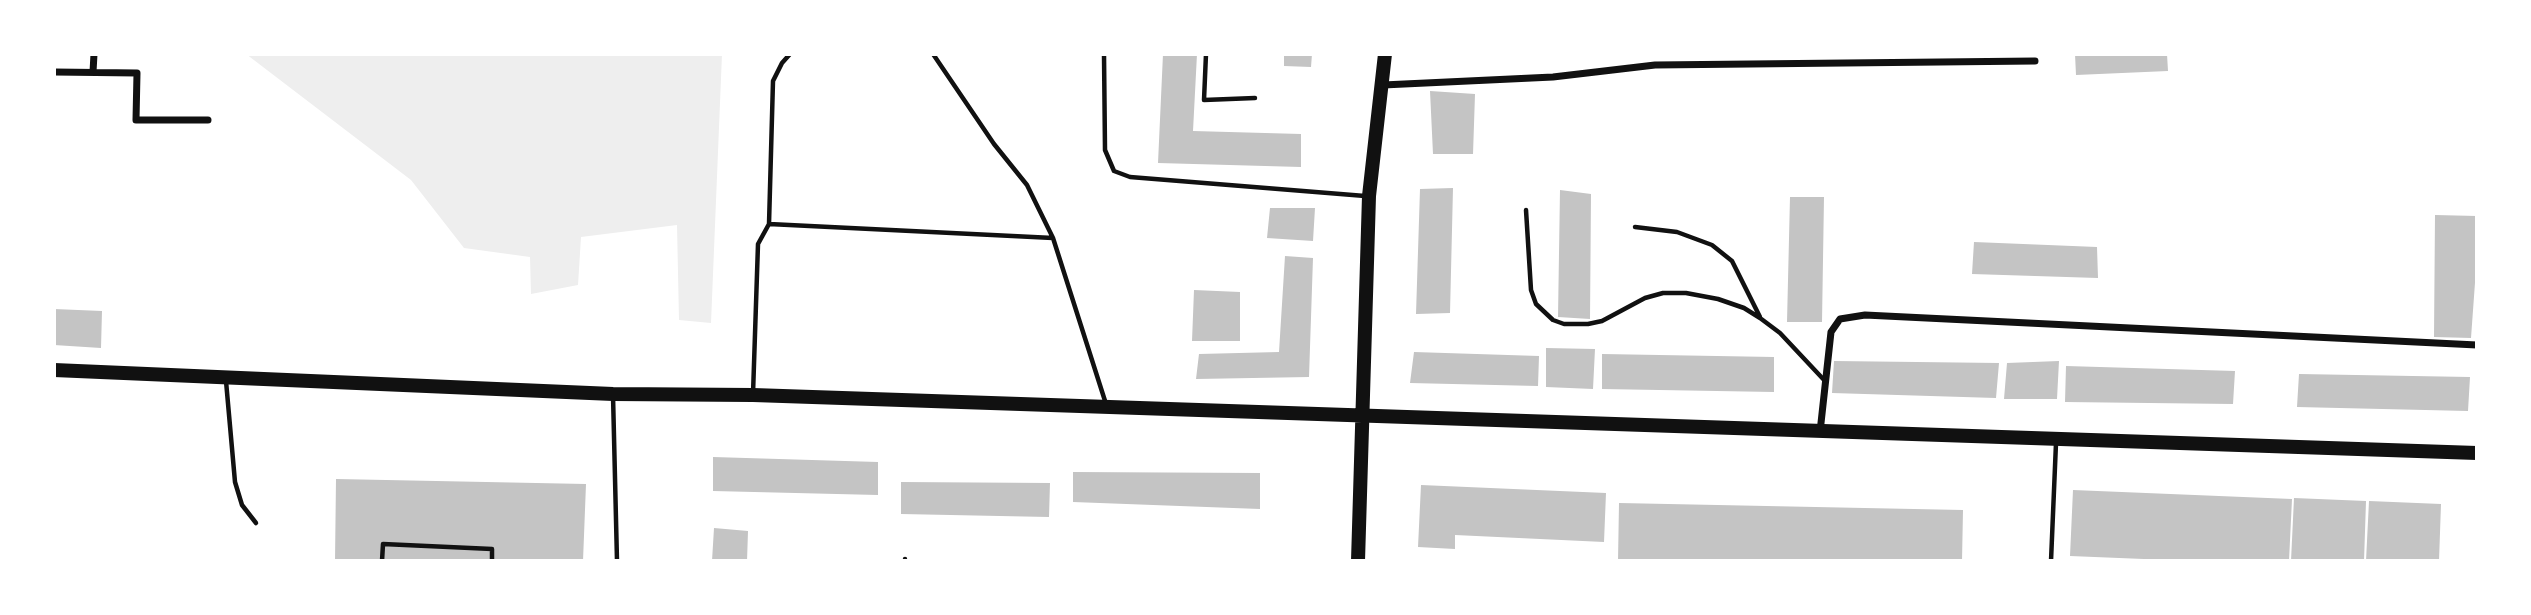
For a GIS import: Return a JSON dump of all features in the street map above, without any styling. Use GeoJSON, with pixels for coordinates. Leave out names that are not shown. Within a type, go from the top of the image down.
{"type":"FeatureCollection","features":[{"type":"Feature","properties":{"kind":"main road"},"geometry":{"type":"LineString","coordinates":[[1358,561],[1369,196],[1385,54]]}},
{"type":"Feature","properties":{"kind":"main road"},"geometry":{"type":"LineString","coordinates":[[54,370],[613,394],[753,395],[2477,453]]}},
{"type":"Feature","properties":{"kind":"street"},"geometry":{"type":"LineString","coordinates":[[93,72],[94,54]]}},
{"type":"Feature","properties":{"kind":"street"},"geometry":{"type":"LineString","coordinates":[[1383,85],[1553,77],[1655,65],[2035,61]]}},
{"type":"Feature","properties":{"kind":"street"},"geometry":{"type":"LineString","coordinates":[[54,72],[137,73],[136,120],[208,120]]}},
{"type":"Feature","properties":{"kind":"street"},"geometry":{"type":"LineString","coordinates":[[1820,432],[1831,332],[1840,319],[1865,315],[2477,345]]}},
{"type":"Feature","properties":{"kind":"lane"},"geometry":{"type":"LineString","coordinates":[[753,395],[758,244],[769,225],[773,81],[790,54]]}},
{"type":"Feature","properties":{"kind":"lane"},"geometry":{"type":"LineString","coordinates":[[933,54],[994,144],[1027,185],[1052,238],[1107,408]]}},
{"type":"Feature","properties":{"kind":"lane"},"geometry":{"type":"LineString","coordinates":[[1104,54],[1105,150],[1114,171],[1130,177],[1369,196]]}},
{"type":"Feature","properties":{"kind":"lane"},"geometry":{"type":"LineString","coordinates":[[1206,54],[1204,100],[1255,98]]}},
{"type":"Feature","properties":{"kind":"lane"},"geometry":{"type":"LineString","coordinates":[[1526,210],[1531,290],[1536,304],[1553,320],[1564,324],[1602,321],[1645,298],[1663,293],[1686,293],[1718,299],[1744,308],[1780,333],[1825,382]]}},
{"type":"Feature","properties":{"kind":"lane"},"geometry":{"type":"LineString","coordinates":[[769,225],[1052,238]]}},
{"type":"Feature","properties":{"kind":"lane"},"geometry":{"type":"LineString","coordinates":[[1635,227],[1677,232],[1712,245],[1732,261],[1760,318]]}},
{"type":"Feature","properties":{"kind":"lane"},"geometry":{"type":"LineString","coordinates":[[225,376],[235,482],[242,506],[257,523]]}},
{"type":"Feature","properties":{"kind":"lane"},"geometry":{"type":"LineString","coordinates":[[613,394],[617,561]]}},
{"type":"Feature","properties":{"kind":"lane"},"geometry":{"type":"LineString","coordinates":[[2051,561],[2056,439]]}},
{"type":"Feature","properties":{"kind":"lane"},"geometry":{"type":"LineString","coordinates":[[382,561],[383,544],[492,549],[492,561]]}},
{"type":"Feature","properties":{"kind":"shaded area"},"geometry":{"type":"Polygon","coordinates":[[[246,54],[722,54],[711,323],[679,320],[677,225],[581,237],[578,285],[531,294],[530,257],[464,248],[411,180],[246,54]]]}},
{"type":"Feature","properties":{"kind":"building"},"geometry":{"type":"Polygon","coordinates":[[[1163,54],[1197,54],[1193,131],[1301,134],[1301,167],[1158,163],[1163,54]]]}},
{"type":"Feature","properties":{"kind":"building"},"geometry":{"type":"Polygon","coordinates":[[[1284,54],[1312,54],[1311,67],[1284,66],[1284,54]]]}},
{"type":"Feature","properties":{"kind":"building"},"geometry":{"type":"Polygon","coordinates":[[[2075,54],[2167,54],[2168,71],[2076,75],[2075,54]]]}},
{"type":"Feature","properties":{"kind":"building"},"geometry":{"type":"Polygon","coordinates":[[[1430,91],[1475,94],[1473,154],[1433,154],[1430,91]]]}},
{"type":"Feature","properties":{"kind":"building"},"geometry":{"type":"Polygon","coordinates":[[[1453,188],[1450,313],[1416,314],[1420,189],[1453,188]]]}},
{"type":"Feature","properties":{"kind":"building"},"geometry":{"type":"Polygon","coordinates":[[[1560,190],[1591,194],[1590,319],[1558,317],[1560,190]]]}},
{"type":"Feature","properties":{"kind":"building"},"geometry":{"type":"Polygon","coordinates":[[[1790,197],[1824,197],[1822,322],[1787,322],[1790,197]]]}},
{"type":"Feature","properties":{"kind":"building"},"geometry":{"type":"Polygon","coordinates":[[[1270,208],[1315,208],[1313,241],[1267,238],[1270,208]]]}},
{"type":"Feature","properties":{"kind":"building"},"geometry":{"type":"Polygon","coordinates":[[[2435,215],[2477,216],[2471,338],[2434,337],[2435,215]]]}},
{"type":"Feature","properties":{"kind":"building"},"geometry":{"type":"Polygon","coordinates":[[[1974,242],[2097,247],[2098,278],[1972,274],[1974,242]]]}},
{"type":"Feature","properties":{"kind":"building"},"geometry":{"type":"Polygon","coordinates":[[[1285,256],[1313,258],[1309,377],[1196,379],[1199,354],[1279,352],[1285,256]]]}},
{"type":"Feature","properties":{"kind":"building"},"geometry":{"type":"Polygon","coordinates":[[[1194,290],[1240,292],[1240,341],[1192,341],[1194,290]]]}},
{"type":"Feature","properties":{"kind":"building"},"geometry":{"type":"Polygon","coordinates":[[[54,309],[102,311],[101,348],[54,345],[54,309]]]}},
{"type":"Feature","properties":{"kind":"building"},"geometry":{"type":"Polygon","coordinates":[[[1546,348],[1595,349],[1593,389],[1546,387],[1546,348]]]}},
{"type":"Feature","properties":{"kind":"building"},"geometry":{"type":"Polygon","coordinates":[[[1414,352],[1539,356],[1538,386],[1410,383],[1414,352]]]}},
{"type":"Feature","properties":{"kind":"building"},"geometry":{"type":"Polygon","coordinates":[[[1602,354],[1774,357],[1774,392],[1602,389],[1602,354]]]}},
{"type":"Feature","properties":{"kind":"building"},"geometry":{"type":"Polygon","coordinates":[[[1834,361],[1999,363],[1996,398],[1832,393],[1834,361]]]}},
{"type":"Feature","properties":{"kind":"building"},"geometry":{"type":"Polygon","coordinates":[[[2059,361],[2057,399],[2004,399],[2007,363],[2059,361]]]}},
{"type":"Feature","properties":{"kind":"building"},"geometry":{"type":"Polygon","coordinates":[[[2066,366],[2235,371],[2233,404],[2065,402],[2066,366]]]}},
{"type":"Feature","properties":{"kind":"building"},"geometry":{"type":"Polygon","coordinates":[[[2299,374],[2470,377],[2468,411],[2297,407],[2299,374]]]}},
{"type":"Feature","properties":{"kind":"building"},"geometry":{"type":"Polygon","coordinates":[[[713,457],[878,462],[878,495],[713,491],[713,457]]]}},
{"type":"Feature","properties":{"kind":"building"},"geometry":{"type":"Polygon","coordinates":[[[1073,472],[1260,473],[1260,509],[1073,502],[1073,472]]]}},
{"type":"Feature","properties":{"kind":"building"},"geometry":{"type":"Polygon","coordinates":[[[336,479],[586,484],[583,561],[335,561],[336,479]]]}},
{"type":"Feature","properties":{"kind":"building"},"geometry":{"type":"Polygon","coordinates":[[[901,482],[1050,483],[1049,517],[901,514],[901,482]]]}},
{"type":"Feature","properties":{"kind":"building"},"geometry":{"type":"Polygon","coordinates":[[[1421,485],[1606,493],[1604,542],[1455,535],[1455,549],[1418,547],[1421,485]]]}},
{"type":"Feature","properties":{"kind":"building"},"geometry":{"type":"Polygon","coordinates":[[[2073,490],[2292,499],[2289,561],[2193,561],[2070,556],[2073,490]]]}},
{"type":"Feature","properties":{"kind":"building"},"geometry":{"type":"Polygon","coordinates":[[[2294,498],[2366,501],[2364,561],[2291,561],[2294,498]]]}},
{"type":"Feature","properties":{"kind":"building"},"geometry":{"type":"Polygon","coordinates":[[[2369,501],[2441,504],[2439,561],[2366,561],[2369,501]]]}},
{"type":"Feature","properties":{"kind":"building"},"geometry":{"type":"Polygon","coordinates":[[[1619,503],[1963,510],[1962,561],[1618,561],[1619,503]]]}},
{"type":"Feature","properties":{"kind":"building"},"geometry":{"type":"Polygon","coordinates":[[[714,528],[748,531],[747,561],[712,561],[714,528]]]}}]}
